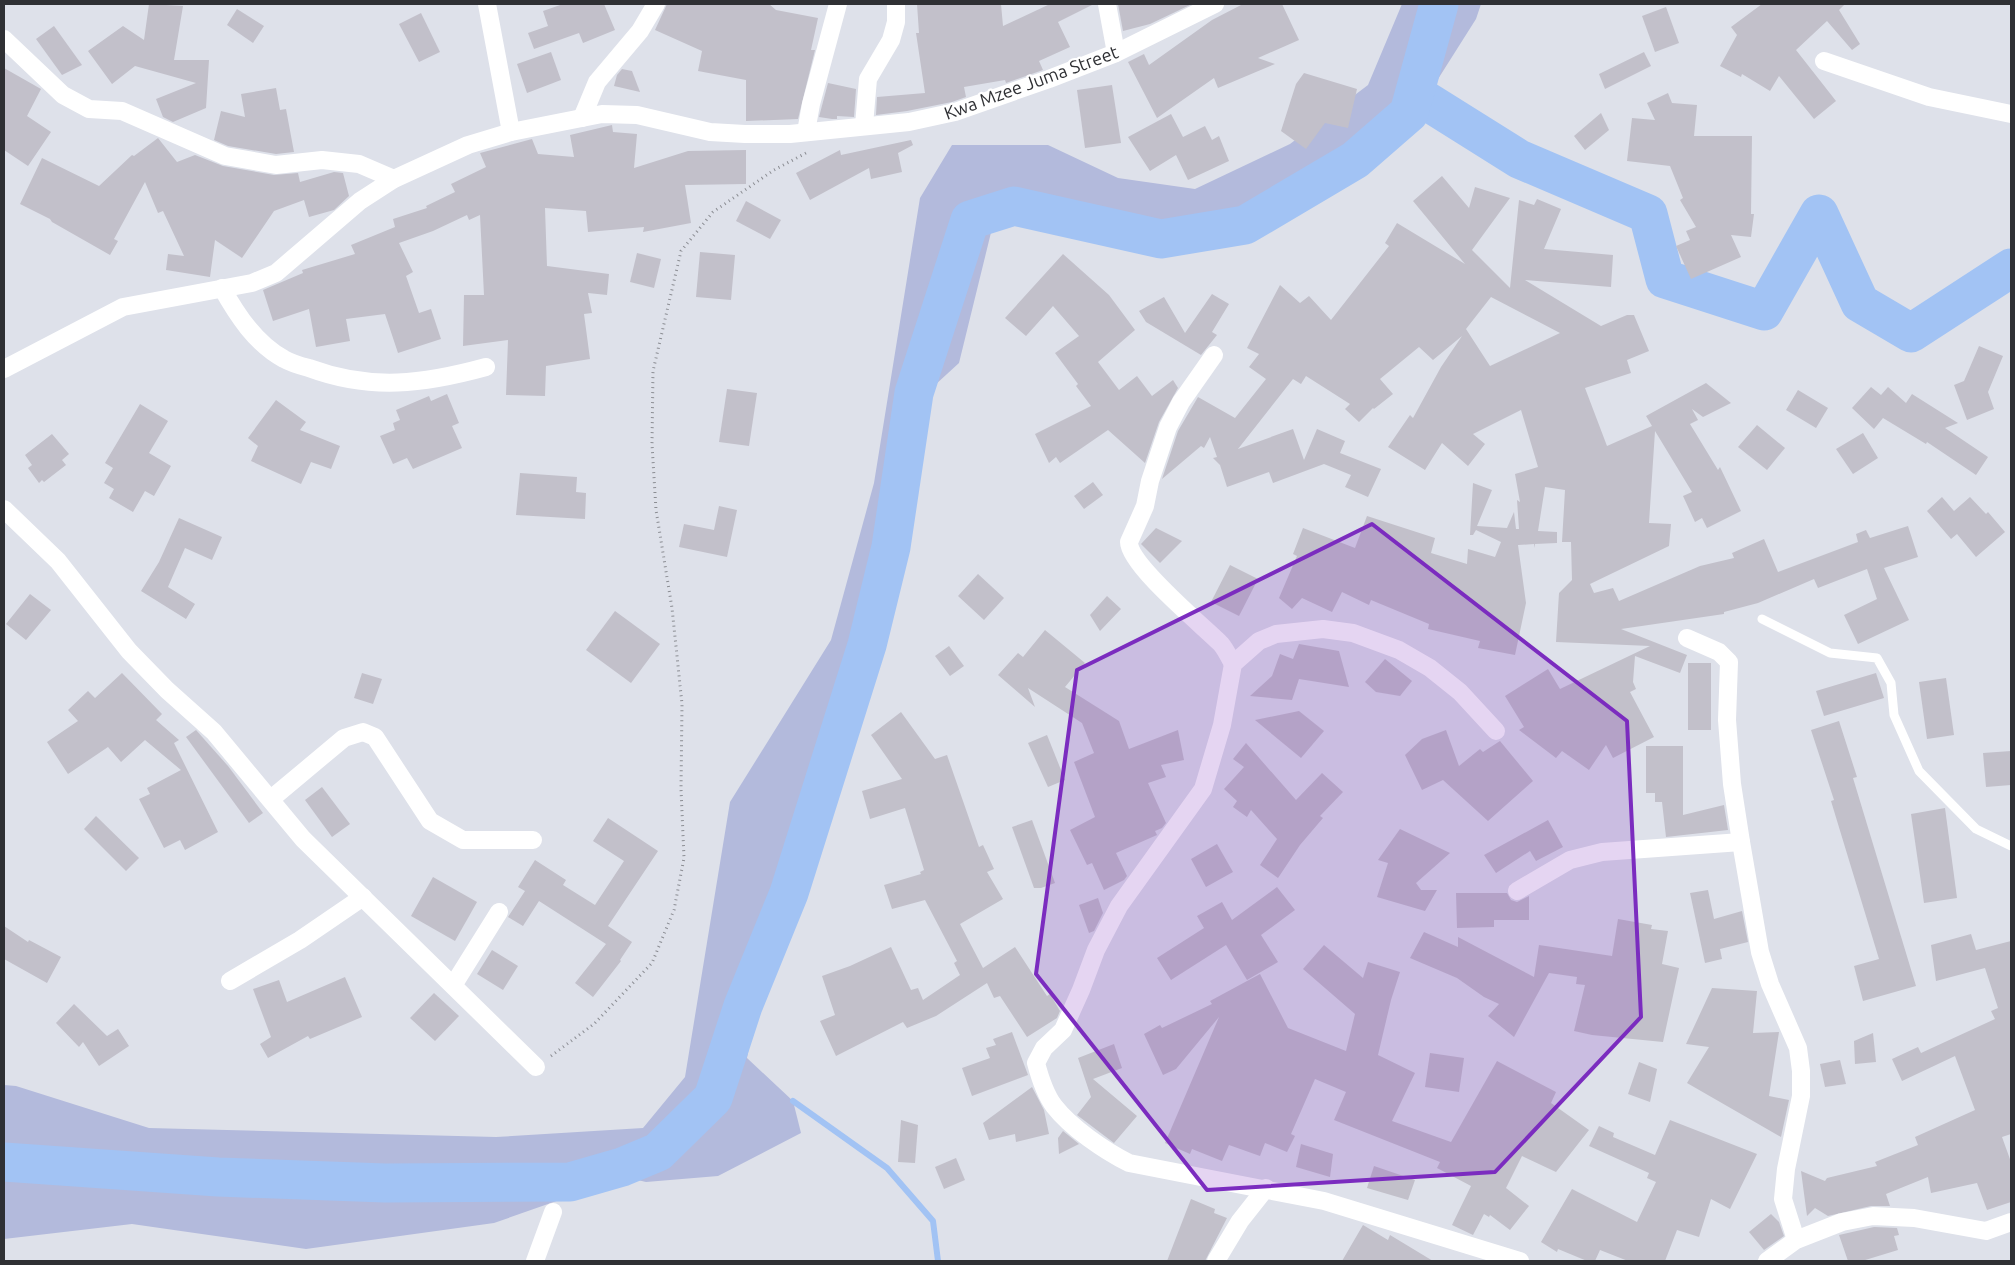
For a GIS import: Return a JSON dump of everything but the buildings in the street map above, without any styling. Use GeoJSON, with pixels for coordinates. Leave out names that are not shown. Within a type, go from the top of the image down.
{"type":"FeatureCollection","features":[{"type":"Feature","properties":{"kind":"street"},"geometry":{"type":"LineString","coordinates":[[487,4],[511,132]]}},
{"type":"Feature","properties":{"kind":"street"},"geometry":{"type":"LineString","coordinates":[[582,118],[597,82],[640,31],[656,4]]}},
{"type":"Feature","properties":{"kind":"street"},"geometry":{"type":"LineString","coordinates":[[806,132],[811,104],[838,4]]}},
{"type":"Feature","properties":{"kind":"street"},"geometry":{"type":"LineString","coordinates":[[864,125],[868,78],[891,40],[896,22],[896,4]]}},
{"type":"Feature","properties":{"kind":"street"},"geometry":{"type":"LineString","coordinates":[[1107,4],[1116,53]]}},
{"type":"Feature","properties":{"kind":"street","name":"Kwa Mzee Juma Street"},"geometry":{"type":"LineString","coordinates":[[4,369],[123,307],[252,283],[276,273],[360,201],[394,179],[468,145],[511,132],[602,114],[637,115],[710,132],[754,134],[806,132],[909,122],[955,112],[1031,86],[1116,53],[1215,4]]}},
{"type":"Feature","properties":{"kind":"street"},"geometry":{"type":"LineString","coordinates":[[4,39],[63,95],[89,109],[122,111],[225,156],[276,165],[322,160],[359,164],[394,179]]}},
{"type":"Feature","properties":{"kind":"street"},"geometry":{"type":"LineString","coordinates":[[1824,61],[1929,97],[2011,114]]}},
{"type":"Feature","properties":{"kind":"street"},"geometry":{"type":"LineString","coordinates":[[222,288],[240,319],[266,346],[284,360],[324,374],[362,383],[402,383],[444,378],[486,367]]}},
{"type":"Feature","properties":{"kind":"street"},"geometry":{"type":"LineString","coordinates":[[1214,355],[1181,402],[1168,427],[1150,481],[1145,506],[1132,533],[1129,548],[1145,570],[1223,646],[1233,664]]}},
{"type":"Feature","properties":{"kind":"street"},"geometry":{"type":"LineString","coordinates":[[4,509],[58,561],[129,651],[167,690],[214,732],[303,839],[454,984],[536,1066]]}},
{"type":"Feature","properties":{"kind":"street"},"geometry":{"type":"LineString","coordinates":[[1496,730],[1460,692],[1430,668],[1399,650],[1353,633],[1323,629],[1276,634],[1259,641],[1233,664],[1222,725],[1204,790],[1119,906],[1096,950],[1082,990],[1063,1030],[1044,1048],[1036,1063],[1041,1082],[1054,1106],[1110,1154],[1129,1163],[1266,1188],[1377,1216],[1520,1261]]}},
{"type":"Feature","properties":{"kind":"street"},"geometry":{"type":"LineString","coordinates":[[1687,638],[1719,652],[1729,662],[1727,720],[1732,784],[1760,952],[1770,984],[1798,1048],[1801,1071],[1801,1096],[1786,1169],[1783,1198],[1796,1240]]}},
{"type":"Feature","properties":{"kind":"street"},"geometry":{"type":"LineString","coordinates":[[271,799],[344,738],[363,732],[375,737],[430,821],[463,840],[533,840]]}},
{"type":"Feature","properties":{"kind":"street"},"geometry":{"type":"LineString","coordinates":[[1518,891],[1570,860],[1602,852],[1741,842]]}},
{"type":"Feature","properties":{"kind":"street"},"geometry":{"type":"LineString","coordinates":[[230,981],[300,940],[363,897]]}},
{"type":"Feature","properties":{"kind":"street"},"geometry":{"type":"LineString","coordinates":[[454,984],[499,912]]}},
{"type":"Feature","properties":{"kind":"street"},"geometry":{"type":"LineString","coordinates":[[1216,1261],[1240,1221],[1266,1188]]}},
{"type":"Feature","properties":{"kind":"street"},"geometry":{"type":"LineString","coordinates":[[536,1261],[553,1212]]}},
{"type":"Feature","properties":{"kind":"street"},"geometry":{"type":"LineString","coordinates":[[1767,1261],[1796,1240],[1842,1222],[1873,1216],[1914,1218],[1986,1230],[2011,1222]]}},
{"type":"Feature","properties":{"kind":"lane"},"geometry":{"type":"LineString","coordinates":[[1762,620],[1830,653],[1877,658],[1891,684],[1894,715],[1918,771],[1976,829],[2011,846]]}},
{"type":"Feature","properties":{"kind":"path"},"geometry":{"type":"LineString","coordinates":[[536,1066],[594,1024],[652,963],[674,910],[684,858],[681,789],[682,704],[672,608],[656,510],[652,444],[652,371],[681,251],[713,212],[774,170],[808,152]]}},
{"type":"Feature","properties":{"kind":"highlighted area"},"geometry":{"type":"Polygon","coordinates":[[[1372,524],[1627,721],[1641,1017],[1495,1172],[1207,1190],[1036,974],[1077,670],[1372,524]]]}},
{"type":"Feature","properties":{"kind":"shaded area"},"geometry":{"type":"Polygon","coordinates":[[[1402,4],[1481,4],[1476,19],[1407,128],[1324,188],[1176,240],[999,200],[959,363],[911,407],[873,637],[812,793],[809,850],[776,908],[747,1058],[793,1101],[801,1133],[718,1176],[646,1182],[625,1177],[494,1223],[306,1249],[132,1224],[4,1239],[4,1085],[16,1086],[149,1128],[496,1137],[643,1128],[685,1077],[730,802],[831,640],[874,483],[920,198],[952,145],[1048,145],[1118,178],[1195,189],[1290,144],[1368,85],[1402,4]]]}},
{"type":"Feature","properties":{"kind":"waterway"},"geometry":{"type":"LineString","coordinates":[[4,1162],[218,1177],[385,1183],[570,1182],[622,1167],[658,1152],[713,1098],[743,1006],[789,893],[867,645],[891,547],[914,393],[970,220],[1014,206],[1161,239],[1245,225],[1355,160],[1409,113],[1439,4]]}},
{"type":"Feature","properties":{"kind":"waterway"},"geometry":{"type":"LineString","coordinates":[[1425,100],[1519,159],[1648,214],[1665,279],[1764,311],[1819,214],[1860,303],[1911,333],[2011,268]]}},
{"type":"Feature","properties":{"kind":"waterway"},"geometry":{"type":"LineString","coordinates":[[793,1101],[887,1168],[933,1221],[938,1261]]}}]}
